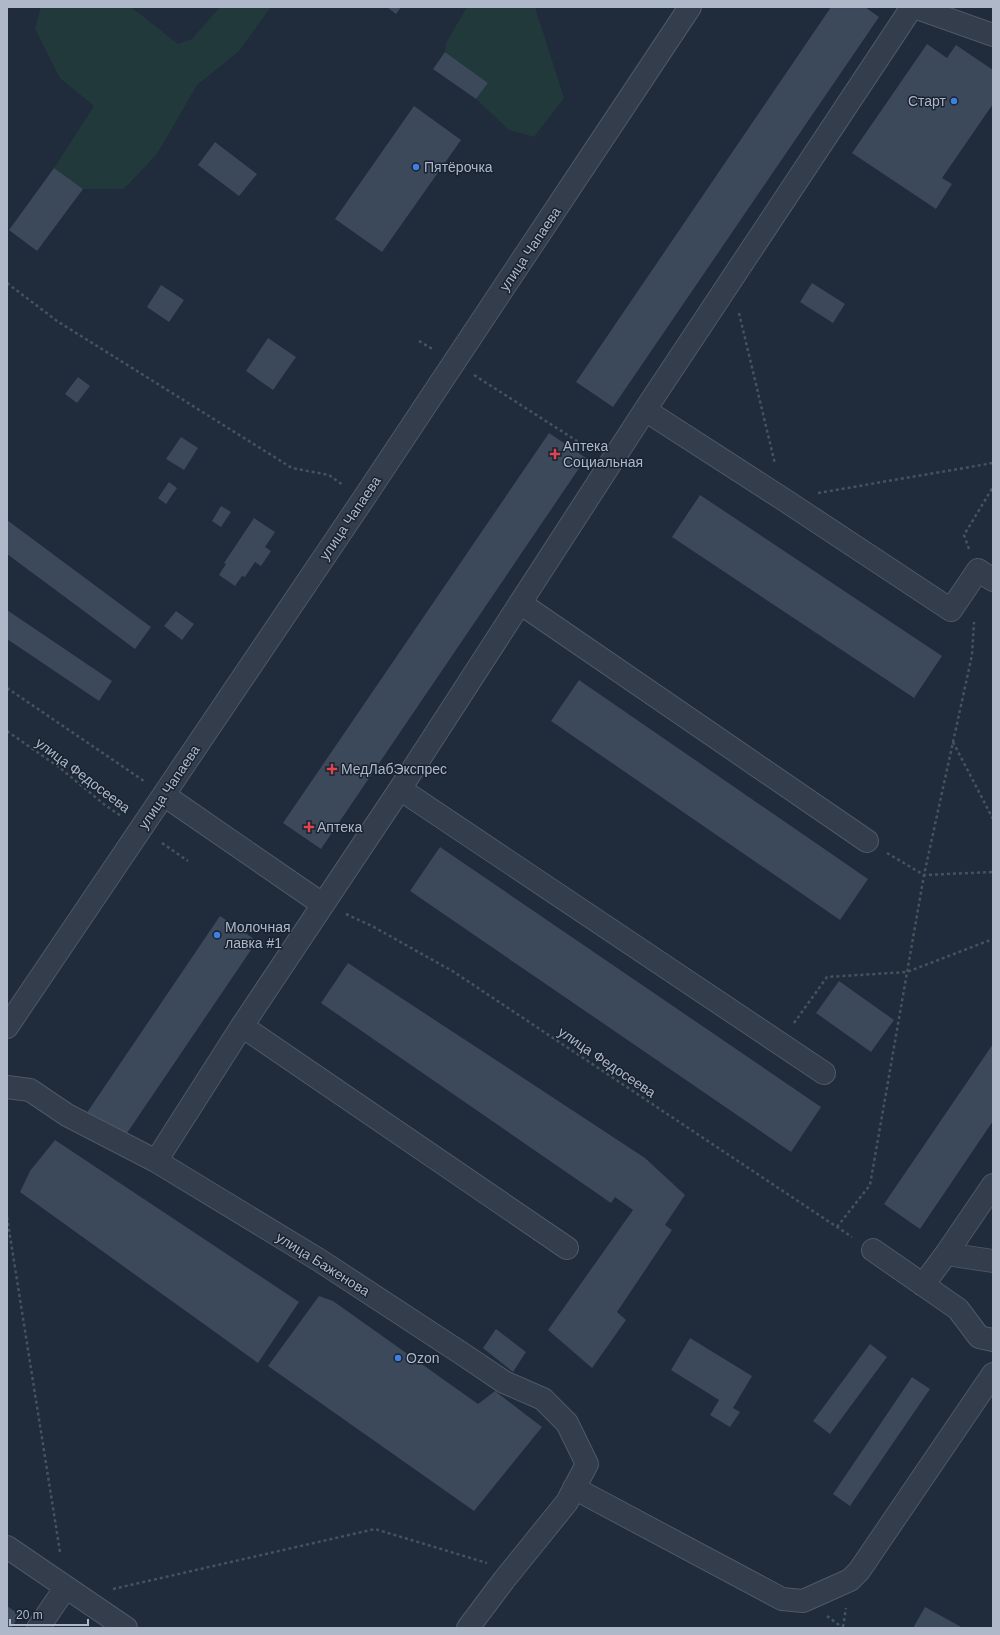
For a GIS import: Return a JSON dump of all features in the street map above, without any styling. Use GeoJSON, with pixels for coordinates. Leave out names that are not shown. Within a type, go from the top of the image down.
{"type":"FeatureCollection","features":[{"type":"Feature","properties":{"kind":"street","name":"улица Чапаева"},"geometry":{"type":"LineString","coordinates":[[7,1027],[364,498],[690,7]]}},
{"type":"Feature","properties":{"kind":"street"},"geometry":{"type":"LineString","coordinates":[[156,1161],[242,1026],[400,789],[645,410],[913,7],[993,35]]}},
{"type":"Feature","properties":{"kind":"street"},"geometry":{"type":"LineString","coordinates":[[645,410],[951,610],[986,575]]}},
{"type":"Feature","properties":{"kind":"street"},"geometry":{"type":"LineString","coordinates":[[520,602],[867,841]]}},
{"type":"Feature","properties":{"kind":"street"},"geometry":{"type":"LineString","coordinates":[[400,789],[824,1073]]}},
{"type":"Feature","properties":{"kind":"street"},"geometry":{"type":"LineString","coordinates":[[164,795],[322,904]]}},
{"type":"Feature","properties":{"kind":"street"},"geometry":{"type":"LineString","coordinates":[[242,1026],[567,1248]]}},
{"type":"Feature","properties":{"kind":"street","name":"улица Баженова"},"geometry":{"type":"LineString","coordinates":[[7,1087],[30,1090],[67,1115],[156,1161],[319,1260],[504,1382],[543,1400],[567,1423],[587,1464],[574,1488]]}},
{"type":"Feature","properties":{"kind":"street"},"geometry":{"type":"LineString","coordinates":[[923,1285],[993,1185]]}},
{"type":"Feature","properties":{"kind":"street"},"geometry":{"type":"LineString","coordinates":[[873,1250],[958,1309],[979,1337],[993,1340]]}},
{"type":"Feature","properties":{"kind":"street"},"geometry":{"type":"LineString","coordinates":[[946,1254],[993,1261]]}},
{"type":"Feature","properties":{"kind":"street"},"geometry":{"type":"LineString","coordinates":[[468,1628],[512,1570],[567,1502],[574,1488],[782,1599],[803,1600],[850,1580],[859,1571],[993,1374]]}},
{"type":"Feature","properties":{"kind":"street"},"geometry":{"type":"LineString","coordinates":[[7,1547],[126,1628]]}},
{"type":"Feature","properties":{"kind":"street"},"geometry":{"type":"LineString","coordinates":[[38,1628],[66,1587]]}},
{"type":"Feature","properties":{"kind":"path"},"geometry":{"type":"LineString","coordinates":[[731,281],[783,499],[993,463]]}},
{"type":"Feature","properties":{"kind":"path"},"geometry":{"type":"LineString","coordinates":[[7,283],[58,321],[292,468],[328,475],[364,498]]}},
{"type":"Feature","properties":{"kind":"path"},"geometry":{"type":"LineString","coordinates":[[419,341],[611,462]]}},
{"type":"Feature","properties":{"kind":"path"},"geometry":{"type":"LineString","coordinates":[[986,575],[964,535],[993,487]]}},
{"type":"Feature","properties":{"kind":"path"},"geometry":{"type":"LineString","coordinates":[[837,1227],[870,1185],[924,875],[972,655],[974,616]]}},
{"type":"Feature","properties":{"kind":"path"},"geometry":{"type":"LineString","coordinates":[[7,688],[164,795]]}},
{"type":"Feature","properties":{"kind":"path","name":"улица Федосеева"},"geometry":{"type":"LineString","coordinates":[[7,731],[60,768],[105,805],[188,861]]}},
{"type":"Feature","properties":{"kind":"path"},"geometry":{"type":"LineString","coordinates":[[953,742],[993,819]]}},
{"type":"Feature","properties":{"kind":"path"},"geometry":{"type":"LineString","coordinates":[[867,841],[924,875],[993,872]]}},
{"type":"Feature","properties":{"kind":"path","name":"улица Федосеева"},"geometry":{"type":"LineString","coordinates":[[322,904],[372,926],[454,972],[873,1250]]}},
{"type":"Feature","properties":{"kind":"path"},"geometry":{"type":"LineString","coordinates":[[779,1044],[827,977],[907,972],[993,939]]}},
{"type":"Feature","properties":{"kind":"path"},"geometry":{"type":"LineString","coordinates":[[7,1217],[60,1552]]}},
{"type":"Feature","properties":{"kind":"path"},"geometry":{"type":"LineString","coordinates":[[113,1589],[375,1529],[512,1570]]}},
{"type":"Feature","properties":{"kind":"green space"},"geometry":{"type":"Polygon","coordinates":[[[41,7],[131,7],[178,44],[192,39],[220,7],[271,7],[238,52],[197,85],[157,154],[124,189],[83,189],[54,168],[94,106],[60,78],[35,29],[41,7]]]}},
{"type":"Feature","properties":{"kind":"green space"},"geometry":{"type":"Polygon","coordinates":[[[467,7],[535,7],[564,98],[534,137],[509,130],[476,99],[488,83],[445,52],[446,43],[467,7]]]}},
{"type":"Feature","properties":{"kind":"building"},"geometry":{"type":"Polygon","coordinates":[[[387,7],[401,7],[396,14],[387,7]]]}},
{"type":"Feature","properties":{"kind":"building"},"geometry":{"type":"Polygon","coordinates":[[[831,7],[865,7],[879,17],[613,407],[576,382],[831,7]]]}},
{"type":"Feature","properties":{"kind":"building"},"geometry":{"type":"Polygon","coordinates":[[[927,44],[947,58],[956,45],[993,70],[993,104],[942,178],[952,184],[936,209],[852,153],[927,44]]]}},
{"type":"Feature","properties":{"kind":"building"},"geometry":{"type":"Polygon","coordinates":[[[445,52],[488,83],[476,99],[433,69],[445,52]]]}},
{"type":"Feature","properties":{"kind":"building"},"geometry":{"type":"Polygon","coordinates":[[[414,106],[461,140],[382,252],[335,219],[414,106]]]}},
{"type":"Feature","properties":{"kind":"building"},"geometry":{"type":"Polygon","coordinates":[[[215,142],[257,174],[239,196],[198,165],[215,142]]]}},
{"type":"Feature","properties":{"kind":"building"},"geometry":{"type":"Polygon","coordinates":[[[54,168],[83,189],[37,251],[9,230],[54,168]]]}},
{"type":"Feature","properties":{"kind":"building"},"geometry":{"type":"Polygon","coordinates":[[[812,283],[845,304],[833,323],[800,302],[812,283]]]}},
{"type":"Feature","properties":{"kind":"building"},"geometry":{"type":"Polygon","coordinates":[[[161,285],[184,300],[169,322],[147,307],[161,285]]]}},
{"type":"Feature","properties":{"kind":"building"},"geometry":{"type":"Polygon","coordinates":[[[268,338],[296,357],[273,390],[246,371],[268,338]]]}},
{"type":"Feature","properties":{"kind":"building"},"geometry":{"type":"Polygon","coordinates":[[[78,377],[90,386],[77,403],[65,394],[78,377]]]}},
{"type":"Feature","properties":{"kind":"building"},"geometry":{"type":"Polygon","coordinates":[[[549,433],[586,458],[321,849],[283,823],[549,433]]]}},
{"type":"Feature","properties":{"kind":"building"},"geometry":{"type":"Polygon","coordinates":[[[181,437],[198,448],[184,470],[166,459],[181,437]]]}},
{"type":"Feature","properties":{"kind":"building"},"geometry":{"type":"Polygon","coordinates":[[[169,482],[177,488],[166,504],[158,498],[169,482]]]}},
{"type":"Feature","properties":{"kind":"building"},"geometry":{"type":"Polygon","coordinates":[[[700,495],[942,656],[914,698],[672,537],[700,495]]]}},
{"type":"Feature","properties":{"kind":"building"},"geometry":{"type":"Polygon","coordinates":[[[221,506],[231,512],[221,527],[212,521],[221,506]]]}},
{"type":"Feature","properties":{"kind":"building"},"geometry":{"type":"Polygon","coordinates":[[[254,518],[275,532],[265,547],[271,551],[261,566],[255,562],[245,577],[242,576],[235,586],[219,575],[226,564],[224,563],[254,518]]]}},
{"type":"Feature","properties":{"kind":"building"},"geometry":{"type":"Polygon","coordinates":[[[7,520],[151,627],[135,649],[7,554],[7,520]]]}},
{"type":"Feature","properties":{"kind":"building"},"geometry":{"type":"Polygon","coordinates":[[[7,610],[112,681],[99,701],[7,639],[7,610]]]}},
{"type":"Feature","properties":{"kind":"building"},"geometry":{"type":"Polygon","coordinates":[[[176,611],[194,624],[182,640],[164,626],[176,611]]]}},
{"type":"Feature","properties":{"kind":"building"},"geometry":{"type":"Polygon","coordinates":[[[579,680],[868,879],[840,920],[551,721],[579,680]]]}},
{"type":"Feature","properties":{"kind":"building"},"geometry":{"type":"Polygon","coordinates":[[[440,847],[821,1107],[791,1152],[410,891],[440,847]]]}},
{"type":"Feature","properties":{"kind":"building"},"geometry":{"type":"Polygon","coordinates":[[[220,916],[257,941],[123,1139],[86,1114],[220,916]]]}},
{"type":"Feature","properties":{"kind":"building"},"geometry":{"type":"Polygon","coordinates":[[[348,963],[645,1158],[685,1195],[665,1225],[672,1230],[617,1312],[626,1320],[592,1368],[548,1330],[633,1210],[615,1197],[611,1203],[321,1003],[348,963]]]}},
{"type":"Feature","properties":{"kind":"building"},"geometry":{"type":"Polygon","coordinates":[[[839,981],[894,1020],[871,1052],[816,1013],[839,981]]]}},
{"type":"Feature","properties":{"kind":"building"},"geometry":{"type":"Polygon","coordinates":[[[993,1044],[993,1121],[920,1229],[884,1204],[993,1044]]]}},
{"type":"Feature","properties":{"kind":"building"},"geometry":{"type":"Polygon","coordinates":[[[55,1140],[299,1302],[258,1363],[20,1192],[30,1171],[55,1140]]]}},
{"type":"Feature","properties":{"kind":"building"},"geometry":{"type":"Polygon","coordinates":[[[319,1296],[333,1301],[478,1404],[495,1391],[542,1427],[474,1511],[268,1366],[319,1296]]]}},
{"type":"Feature","properties":{"kind":"building"},"geometry":{"type":"Polygon","coordinates":[[[496,1329],[526,1352],[513,1372],[483,1348],[496,1329]]]}},
{"type":"Feature","properties":{"kind":"building"},"geometry":{"type":"Polygon","coordinates":[[[690,1338],[752,1376],[733,1408],[740,1412],[730,1427],[710,1415],[719,1400],[671,1370],[690,1338]]]}},
{"type":"Feature","properties":{"kind":"building"},"geometry":{"type":"Polygon","coordinates":[[[870,1344],[887,1357],[830,1434],[813,1421],[870,1344]]]}},
{"type":"Feature","properties":{"kind":"building"},"geometry":{"type":"Polygon","coordinates":[[[912,1377],[930,1389],[850,1506],[833,1494],[912,1377]]]}},
{"type":"Feature","properties":{"kind":"building"},"geometry":{"type":"Polygon","coordinates":[[[7,1606],[20,1615],[11,1628],[7,1628],[7,1606]]]}},
{"type":"Feature","properties":{"kind":"building"},"geometry":{"type":"Polygon","coordinates":[[[925,1607],[963,1628],[913,1628],[925,1607]]]}},
{"type":"Feature","properties":{"kind":"place","name":"Старт"},"geometry":{"type":"Point","coordinates":[954,101]}},
{"type":"Feature","properties":{"kind":"place","name":"Пятёрочка"},"geometry":{"type":"Point","coordinates":[416,167]}},
{"type":"Feature","properties":{"kind":"place","name":"Аптека Социальная"},"geometry":{"type":"Point","coordinates":[555,454]}},
{"type":"Feature","properties":{"kind":"place","name":"МедЛабЭкспрес"},"geometry":{"type":"Point","coordinates":[332,769]}},
{"type":"Feature","properties":{"kind":"place","name":"Аптека"},"geometry":{"type":"Point","coordinates":[309,827]}},
{"type":"Feature","properties":{"kind":"place","name":"Молочная лавка #1"},"geometry":{"type":"Point","coordinates":[217,935]}},
{"type":"Feature","properties":{"kind":"place","name":"Ozon"},"geometry":{"type":"Point","coordinates":[398,1358]}}]}
